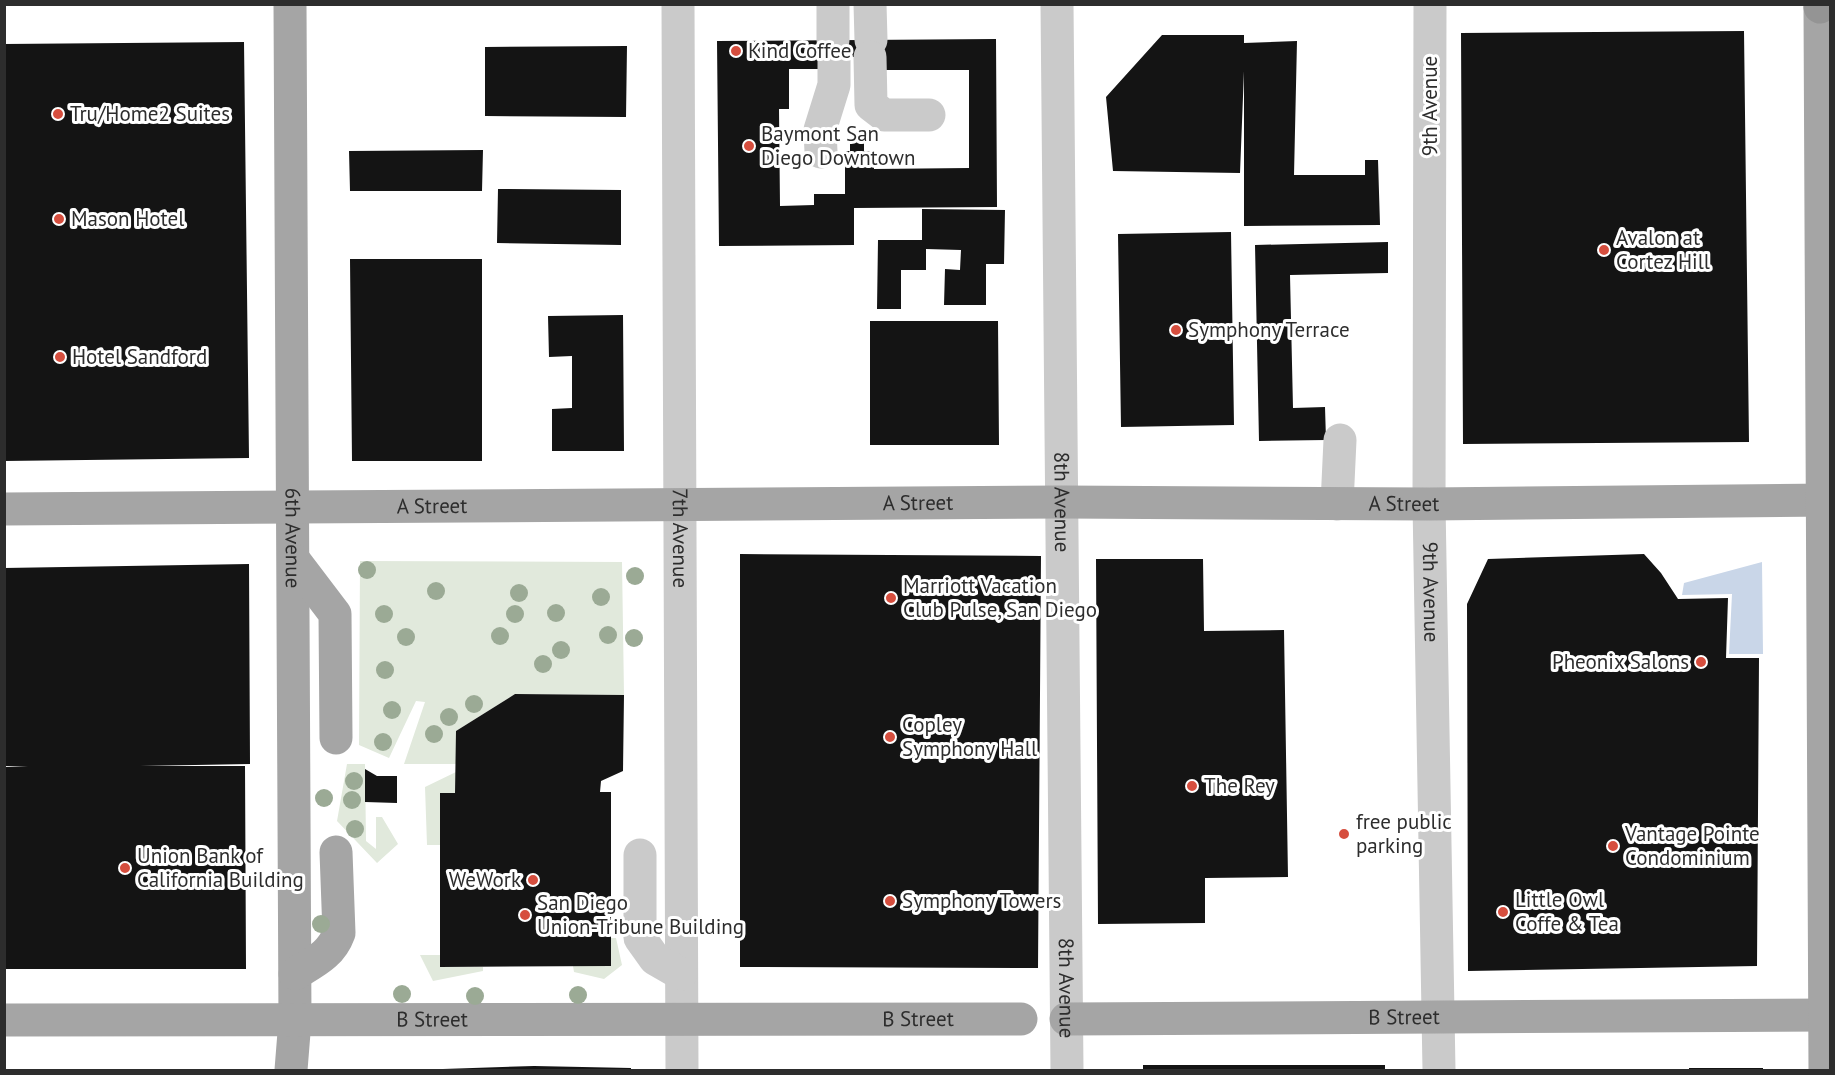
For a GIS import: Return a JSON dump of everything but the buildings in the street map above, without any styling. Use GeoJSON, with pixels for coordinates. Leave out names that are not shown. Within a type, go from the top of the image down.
{"type":"FeatureCollection","features":[{"type":"Feature","properties":{"kind":"main road","name":"6th Avenue"},"geometry":{"type":"LineString","coordinates":[[290,4],[295,974],[295,1020],[291,1071]]}},
{"type":"Feature","properties":{"kind":"main road"},"geometry":{"type":"LineString","coordinates":[[1819,5],[1826,500],[1827,1015],[1825,1071]]}},
{"type":"Feature","properties":{"kind":"main road","name":"A Street"},"geometry":{"type":"LineString","coordinates":[[4,509],[1063,502],[1429,504],[1826,500]]}},
{"type":"Feature","properties":{"kind":"main road"},"geometry":{"type":"LineString","coordinates":[[294,561],[335,614],[336,738]]}},
{"type":"Feature","properties":{"kind":"main road"},"geometry":{"type":"LineString","coordinates":[[295,974],[326,955],[334,945],[339,933],[336,852]]}},
{"type":"Feature","properties":{"kind":"main road","name":"B Street"},"geometry":{"type":"LineString","coordinates":[[1066,1019],[1827,1015]]}},
{"type":"Feature","properties":{"kind":"main road","name":"B Street"},"geometry":{"type":"LineString","coordinates":[[4,1020],[1021,1019]]}},
{"type":"Feature","properties":{"kind":"street","name":"7th Avenue"},"geometry":{"type":"LineString","coordinates":[[678,4],[682,1071]]}},
{"type":"Feature","properties":{"kind":"street"},"geometry":{"type":"LineString","coordinates":[[821,153],[820,130],[834,61],[833,4]]}},
{"type":"Feature","properties":{"kind":"street"},"geometry":{"type":"LineString","coordinates":[[870,4],[871,105],[884,116],[929,116]]}},
{"type":"Feature","properties":{"kind":"street","name":"8th Avenue"},"geometry":{"type":"LineString","coordinates":[[1057,4],[1067,1071]]}},
{"type":"Feature","properties":{"kind":"street","name":"9th Avenue"},"geometry":{"type":"LineString","coordinates":[[1430,4],[1429,504],[1439,1071]]}},
{"type":"Feature","properties":{"kind":"street"},"geometry":{"type":"LineString","coordinates":[[834,61],[870,61]]}},
{"type":"Feature","properties":{"kind":"street"},"geometry":{"type":"LineString","coordinates":[[1337,504],[1340,440]]}},
{"type":"Feature","properties":{"kind":"street"},"geometry":{"type":"LineString","coordinates":[[640,855],[640,938],[655,959],[681,974]]}},
{"type":"Feature","properties":{"kind":"street","name":"B Street"},"geometry":{"type":"LineString","coordinates":[[1021,1019],[1066,1019]]}},
{"type":"Feature","properties":{"kind":"shaded area"},"geometry":{"type":"Polygon","coordinates":[[[360,561],[622,562],[624,695],[515,694],[456,731],[456,764],[404,764],[425,702],[416,701],[389,758],[359,745],[360,561]]]}},
{"type":"Feature","properties":{"kind":"shaded area"},"geometry":{"type":"Polygon","coordinates":[[[347,764],[365,764],[366,841],[376,849],[376,817],[382,817],[398,844],[377,863],[337,821],[347,764]]]}},
{"type":"Feature","properties":{"kind":"shaded area"},"geometry":{"type":"Polygon","coordinates":[[[456,772],[455,793],[440,794],[440,845],[427,845],[425,787],[456,772]]]}},
{"type":"Feature","properties":{"kind":"shaded area"},"geometry":{"type":"Polygon","coordinates":[[[611,938],[616,938],[622,965],[604,979],[574,972],[573,966],[611,938]]]}},
{"type":"Feature","properties":{"kind":"shaded area"},"geometry":{"type":"Polygon","coordinates":[[[420,955],[440,955],[440,967],[483,967],[483,971],[433,981],[420,955]]]}},
{"type":"Feature","properties":{"kind":"water"},"geometry":{"type":"Polygon","coordinates":[[[1762,562],[1763,654],[1729,654],[1732,594],[1682,595],[1684,583],[1762,562]]]}},
{"type":"Feature","properties":{"kind":"place","name":"Kind Coffee"},"geometry":{"type":"Point","coordinates":[736,51]}},
{"type":"Feature","properties":{"kind":"place","name":"Tru/Home2 Suites"},"geometry":{"type":"Point","coordinates":[58,114]}},
{"type":"Feature","properties":{"kind":"place","name":"Baymont San Diego Downtown"},"geometry":{"type":"Point","coordinates":[749,146]}},
{"type":"Feature","properties":{"kind":"place","name":"Mason Hotel"},"geometry":{"type":"Point","coordinates":[59,219]}},
{"type":"Feature","properties":{"kind":"place","name":"Avalon at Cortez Hill"},"geometry":{"type":"Point","coordinates":[1604,250]}},
{"type":"Feature","properties":{"kind":"place","name":"Symphony Terrace"},"geometry":{"type":"Point","coordinates":[1176,330]}},
{"type":"Feature","properties":{"kind":"place","name":"Hotel Sandford"},"geometry":{"type":"Point","coordinates":[60,357]}},
{"type":"Feature","properties":{"kind":"place","name":"Marriott Vacation Club Pulse, San Diego"},"geometry":{"type":"Point","coordinates":[891,598]}},
{"type":"Feature","properties":{"kind":"place","name":"Pheonix Salons"},"geometry":{"type":"Point","coordinates":[1701,662]}},
{"type":"Feature","properties":{"kind":"place","name":"Copley Symphony Hall"},"geometry":{"type":"Point","coordinates":[890,737]}},
{"type":"Feature","properties":{"kind":"place","name":"The Rey"},"geometry":{"type":"Point","coordinates":[1192,786]}},
{"type":"Feature","properties":{"kind":"place","name":"free public parking"},"geometry":{"type":"Point","coordinates":[1344,834]}},
{"type":"Feature","properties":{"kind":"place","name":"Vantage Pointe Condominium"},"geometry":{"type":"Point","coordinates":[1613,846]}},
{"type":"Feature","properties":{"kind":"place","name":"Union Bank of California Building"},"geometry":{"type":"Point","coordinates":[125,868]}},
{"type":"Feature","properties":{"kind":"place","name":"WeWork"},"geometry":{"type":"Point","coordinates":[533,880]}},
{"type":"Feature","properties":{"kind":"place","name":"Symphony Towers"},"geometry":{"type":"Point","coordinates":[890,901]}},
{"type":"Feature","properties":{"kind":"place","name":"Little Owl Coffe & Tea"},"geometry":{"type":"Point","coordinates":[1503,912]}},
{"type":"Feature","properties":{"kind":"place","name":"San Diego Union-Tribune Building"},"geometry":{"type":"Point","coordinates":[525,915]}}]}
